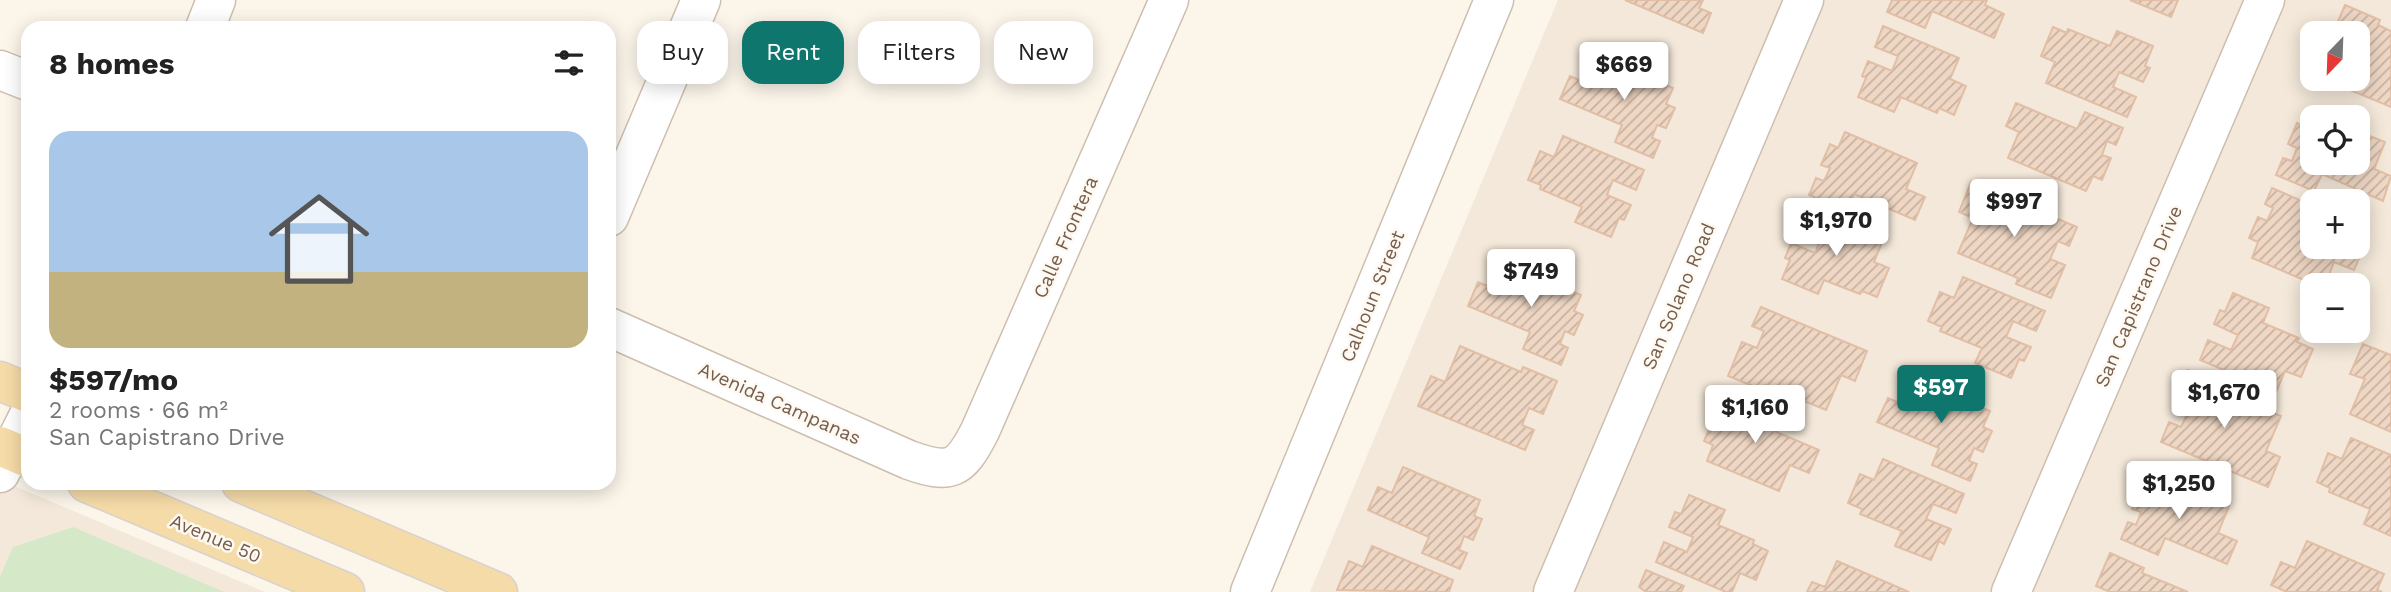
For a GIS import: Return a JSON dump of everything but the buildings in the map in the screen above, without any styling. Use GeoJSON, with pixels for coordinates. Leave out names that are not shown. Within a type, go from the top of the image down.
{"type":"FeatureCollection","features":[{"type":"Feature","properties":{"kind":"main road"},"geometry":{"type":"LineString","coordinates":[[0,381],[21,390]]}},
{"type":"Feature","properties":{"kind":"main road","name":"Avenue 50"},"geometry":{"type":"LineString","coordinates":[[104,490],[345,592]]}},
{"type":"Feature","properties":{"kind":"main road"},"geometry":{"type":"LineString","coordinates":[[258,490],[498,592]]}},
{"type":"Feature","properties":{"kind":"street"},"geometry":{"type":"LineString","coordinates":[[208,21],[216,0]]}},
{"type":"Feature","properties":{"kind":"street"},"geometry":{"type":"LineString","coordinates":[[616,200],[701,0]]}},
{"type":"Feature","properties":{"kind":"street","name":"Calle Frontera"},"geometry":{"type":"LineString","coordinates":[[954,468],[967,455],[980,431],[1169,0]]}},
{"type":"Feature","properties":{"kind":"street","name":"Calhoun Street"},"geometry":{"type":"LineString","coordinates":[[1250,592],[1494,0]]}},
{"type":"Feature","properties":{"kind":"street","name":"San Solano Road"},"geometry":{"type":"LineString","coordinates":[[1553,592],[1804,0]]}},
{"type":"Feature","properties":{"kind":"street","name":"San Capistrano Drive"},"geometry":{"type":"LineString","coordinates":[[2011,592],[2265,0]]}},
{"type":"Feature","properties":{"kind":"street"},"geometry":{"type":"LineString","coordinates":[[0,70],[21,79]]}},
{"type":"Feature","properties":{"kind":"street","name":"Avenida Campanas"},"geometry":{"type":"LineString","coordinates":[[616,330],[909,460],[933,469],[954,468]]}},
{"type":"Feature","properties":{"kind":"street"},"geometry":{"type":"LineString","coordinates":[[9,457],[21,432]]}},
{"type":"Feature","properties":{"kind":"shaded area"},"geometry":{"type":"Polygon","coordinates":[[[1558,0],[2391,0],[2391,592],[1310,592],[1558,0]]]}},
{"type":"Feature","properties":{"kind":"shaded area"},"geometry":{"type":"Polygon","coordinates":[[[0,480],[265,592],[0,592],[0,480]]]}},
{"type":"Feature","properties":{"kind":"green space"},"geometry":{"type":"Polygon","coordinates":[[[73,527],[224,592],[0,592],[0,577],[13,547],[73,527]]]}}]}
